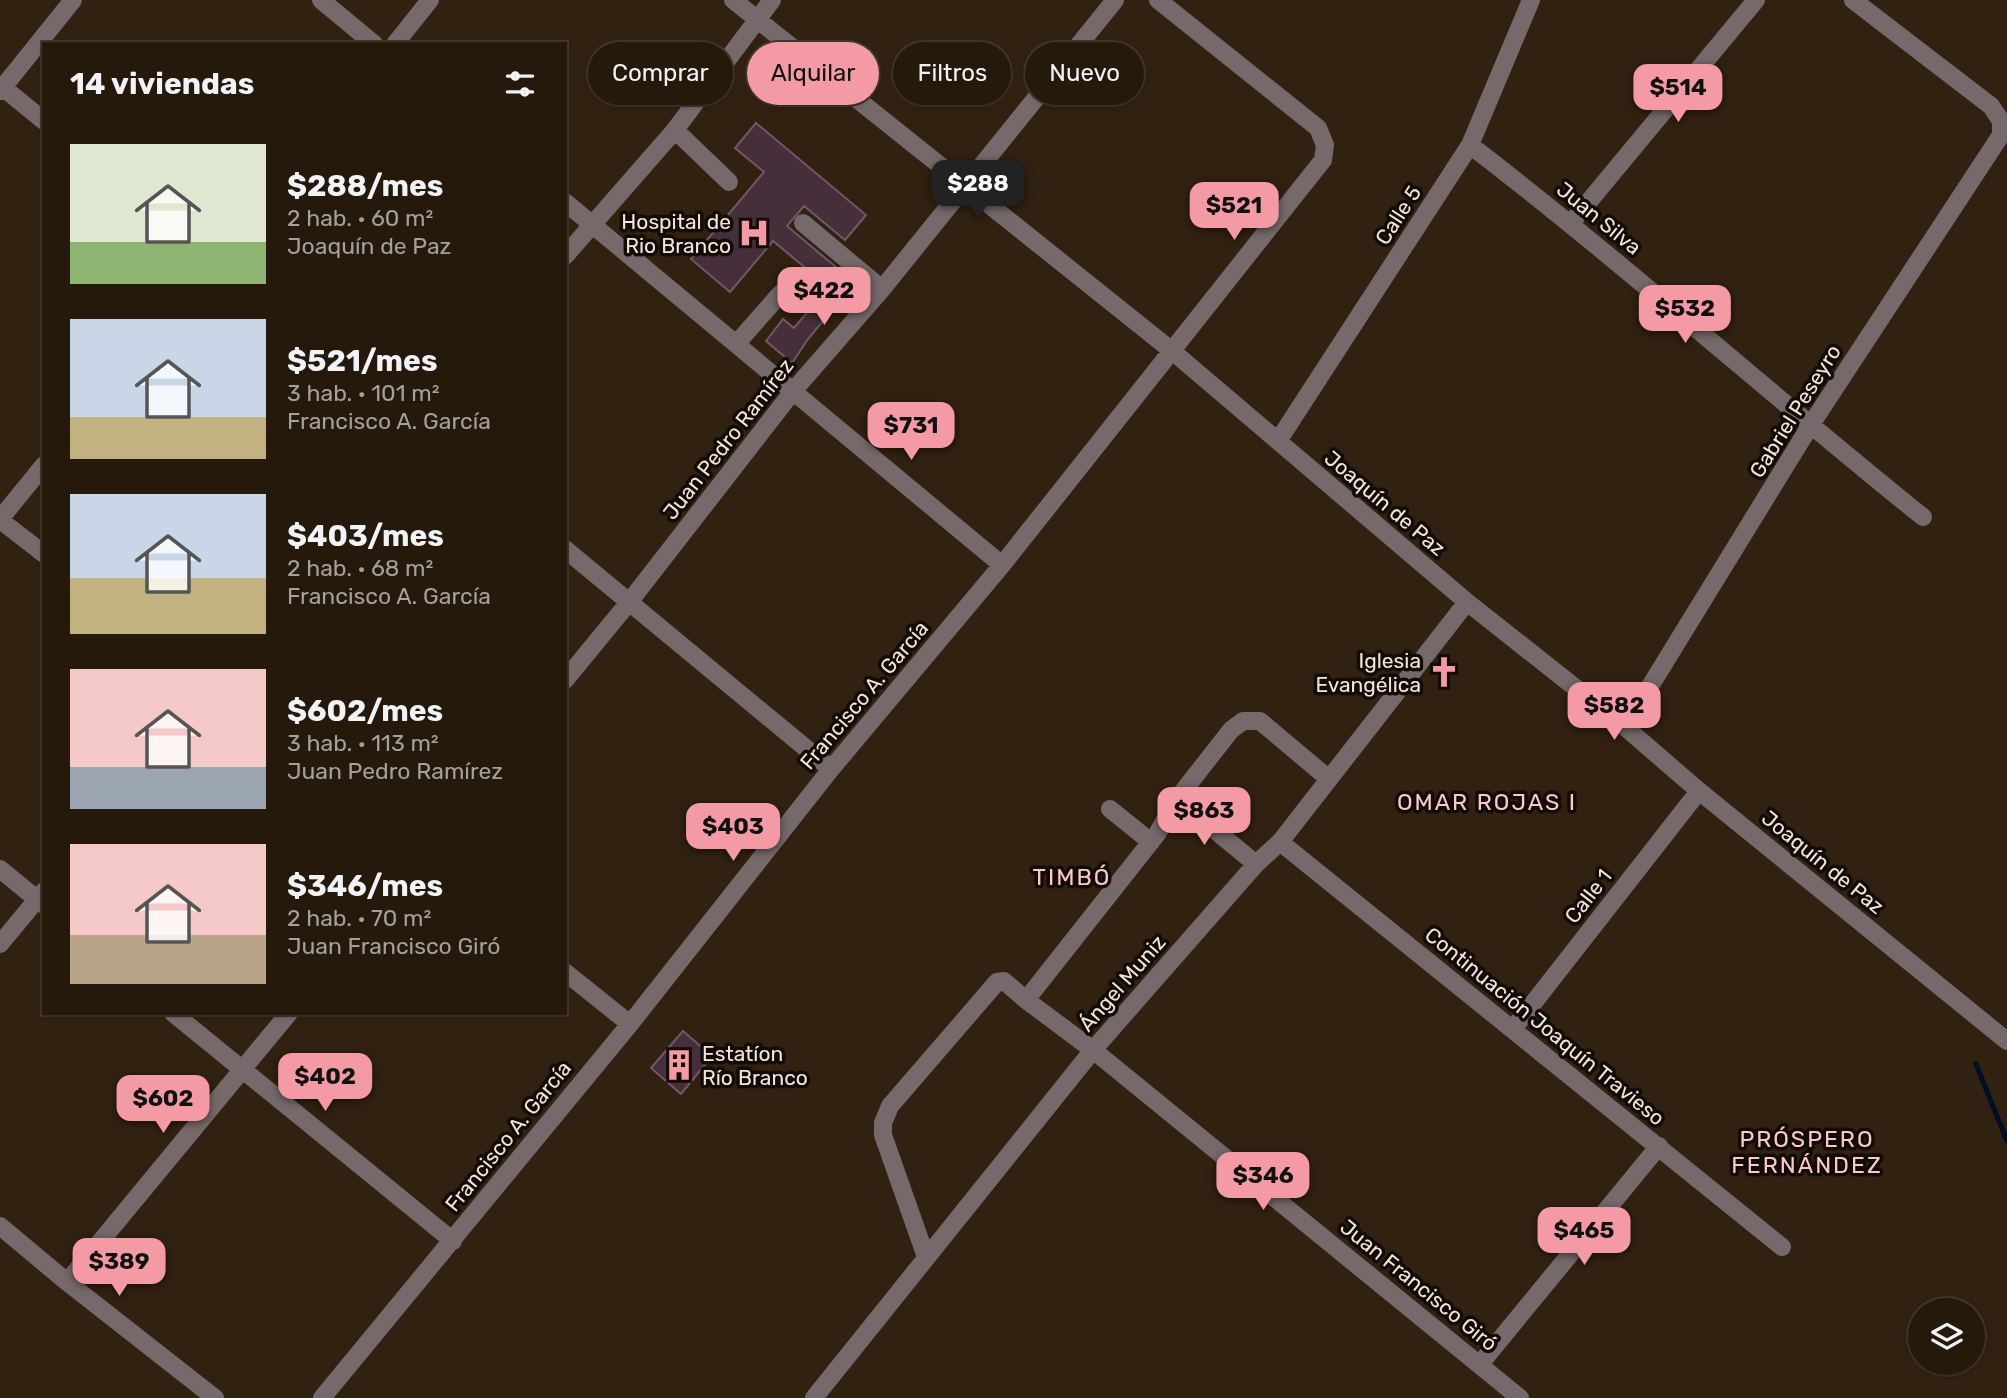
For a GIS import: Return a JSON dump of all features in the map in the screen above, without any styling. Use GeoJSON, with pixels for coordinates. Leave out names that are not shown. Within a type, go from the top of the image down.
{"type":"FeatureCollection","features":[{"type":"Feature","properties":{"kind":"street"},"geometry":{"type":"LineString","coordinates":[[42,119],[1,88],[74,0]]}},
{"type":"Feature","properties":{"kind":"street"},"geometry":{"type":"LineString","coordinates":[[321,0],[372,42]]}},
{"type":"Feature","properties":{"kind":"street"},"geometry":{"type":"LineString","coordinates":[[396,42],[430,0]]}},
{"type":"Feature","properties":{"kind":"street","name":"Joaquín de Paz"},"geometry":{"type":"LineString","coordinates":[[733,0],[1171,350],[1467,602],[1625,727],[1699,791],[2007,1041]]}},
{"type":"Feature","properties":{"kind":"street"},"geometry":{"type":"LineString","coordinates":[[567,254],[674,130],[772,0]]}},
{"type":"Feature","properties":{"kind":"street","name":"Juan Pedro Ramírez"},"geometry":{"type":"LineString","coordinates":[[567,678],[794,390],[882,289],[1115,0]]}},
{"type":"Feature","properties":{"kind":"street","name":"Francisco A. García"},"geometry":{"type":"LineString","coordinates":[[322,1398],[630,1024],[831,769],[1002,565],[1323,160],[1325,145],[1318,128],[1158,0]]}},
{"type":"Feature","properties":{"kind":"street","name":"Calle 5"},"geometry":{"type":"LineString","coordinates":[[1278,441],[1470,145],[1531,0]]}},
{"type":"Feature","properties":{"kind":"street"},"geometry":{"type":"LineString","coordinates":[[1571,223],[1756,0]]}},
{"type":"Feature","properties":{"kind":"street","name":"Gabriel Peseyro"},"geometry":{"type":"LineString","coordinates":[[1625,727],[1810,426],[2001,135],[2001,121],[1991,106],[1853,0]]}},
{"type":"Feature","properties":{"kind":"street"},"geometry":{"type":"LineString","coordinates":[[674,130],[729,182]]}},
{"type":"Feature","properties":{"kind":"street","name":"Juan Silva"},"geometry":{"type":"LineString","coordinates":[[1470,145],[1571,223],[1810,426],[1923,517]]}},
{"type":"Feature","properties":{"kind":"street"},"geometry":{"type":"LineString","coordinates":[[567,204],[1002,565]]}},
{"type":"Feature","properties":{"kind":"street"},"geometry":{"type":"LineString","coordinates":[[803,223],[882,289]]}},
{"type":"Feature","properties":{"kind":"street"},"geometry":{"type":"LineString","coordinates":[[737,343],[781,293]]}},
{"type":"Feature","properties":{"kind":"street"},"geometry":{"type":"LineString","coordinates":[[42,467],[0,519],[42,552]]}},
{"type":"Feature","properties":{"kind":"street"},"geometry":{"type":"LineString","coordinates":[[567,551],[831,769]]}},
{"type":"Feature","properties":{"kind":"street","name":"Ángel Muniz"},"geometry":{"type":"LineString","coordinates":[[814,1398],[1093,1050],[1256,864],[1280,842],[1467,602]]}},
{"type":"Feature","properties":{"kind":"street"},"geometry":{"type":"LineString","coordinates":[[1026,1000],[1151,842],[1177,799],[1231,730],[1243,721],[1260,721],[1329,779]]}},
{"type":"Feature","properties":{"kind":"street","name":"Calle 1"},"geometry":{"type":"LineString","coordinates":[[1513,1029],[1699,791]]}},
{"type":"Feature","properties":{"kind":"street"},"geometry":{"type":"LineString","coordinates":[[1177,799],[1256,864]]}},
{"type":"Feature","properties":{"kind":"street"},"geometry":{"type":"LineString","coordinates":[[1110,809],[1151,842]]}},
{"type":"Feature","properties":{"kind":"street","name":"Continuación Joaquín Travieso"},"geometry":{"type":"LineString","coordinates":[[1280,842],[1782,1247]]}},
{"type":"Feature","properties":{"kind":"street"},"geometry":{"type":"LineString","coordinates":[[0,869],[42,898],[0,944]]}},
{"type":"Feature","properties":{"kind":"street"},"geometry":{"type":"LineString","coordinates":[[567,974],[630,1024]]}},
{"type":"Feature","properties":{"kind":"street","name":"Juan Francisco Giró"},"geometry":{"type":"LineString","coordinates":[[926,1257],[883,1135],[883,1123],[890,1106],[997,982],[1004,981],[1093,1050],[1520,1398]]}},
{"type":"Feature","properties":{"kind":"street"},"geometry":{"type":"LineString","coordinates":[[175,1015],[453,1241]]}},
{"type":"Feature","properties":{"kind":"street"},"geometry":{"type":"LineString","coordinates":[[67,1282],[287,1015]]}},
{"type":"Feature","properties":{"kind":"street"},"geometry":{"type":"LineString","coordinates":[[1480,1364],[1659,1146]]}},
{"type":"Feature","properties":{"kind":"street"},"geometry":{"type":"LineString","coordinates":[[0,1226],[215,1398]]}},
{"type":"Feature","properties":{"kind":"building","name":"Hospital de Rio Branco"},"geometry":{"type":"Polygon","coordinates":[[[756,123],[866,215],[845,240],[804,206],[787,226],[837,268],[826,282],[840,294],[825,311],[829,314],[792,363],[766,341],[783,319],[794,328],[814,304],[807,298],[821,281],[773,241],[730,292],[691,259],[764,172],[735,148],[756,123]]]}},
{"type":"Feature","properties":{"kind":"building","name":"Estatíon Río Branco"},"geometry":{"type":"Polygon","coordinates":[[[683,1031],[712,1056],[681,1094],[651,1068],[683,1031]]]}},
{"type":"Feature","properties":{"kind":"waterway"},"geometry":{"type":"LineString","coordinates":[[1976,1064],[2007,1141]]}},
{"type":"Feature","properties":{"kind":"place","name":"Hospital de Rio Branco"},"geometry":{"type":"Point","coordinates":[754,233]}},
{"type":"Feature","properties":{"kind":"place","name":"Iglesia Evangélica"},"geometry":{"type":"Point","coordinates":[1444,672]}},
{"type":"Feature","properties":{"kind":"place","name":"Estatíon Río Branco"},"geometry":{"type":"Point","coordinates":[679,1065]}},
{"type":"Feature","properties":{"kind":"district","name":"OMAR ROJAS I"},"geometry":{"type":"Point","coordinates":[1487,802]}},
{"type":"Feature","properties":{"kind":"district","name":"TIMBÓ"},"geometry":{"type":"Point","coordinates":[1072,877]}},
{"type":"Feature","properties":{"kind":"district","name":"PRÓSPERO FERNÁNDEZ"},"geometry":{"type":"Point","coordinates":[1807,1152]}}]}
